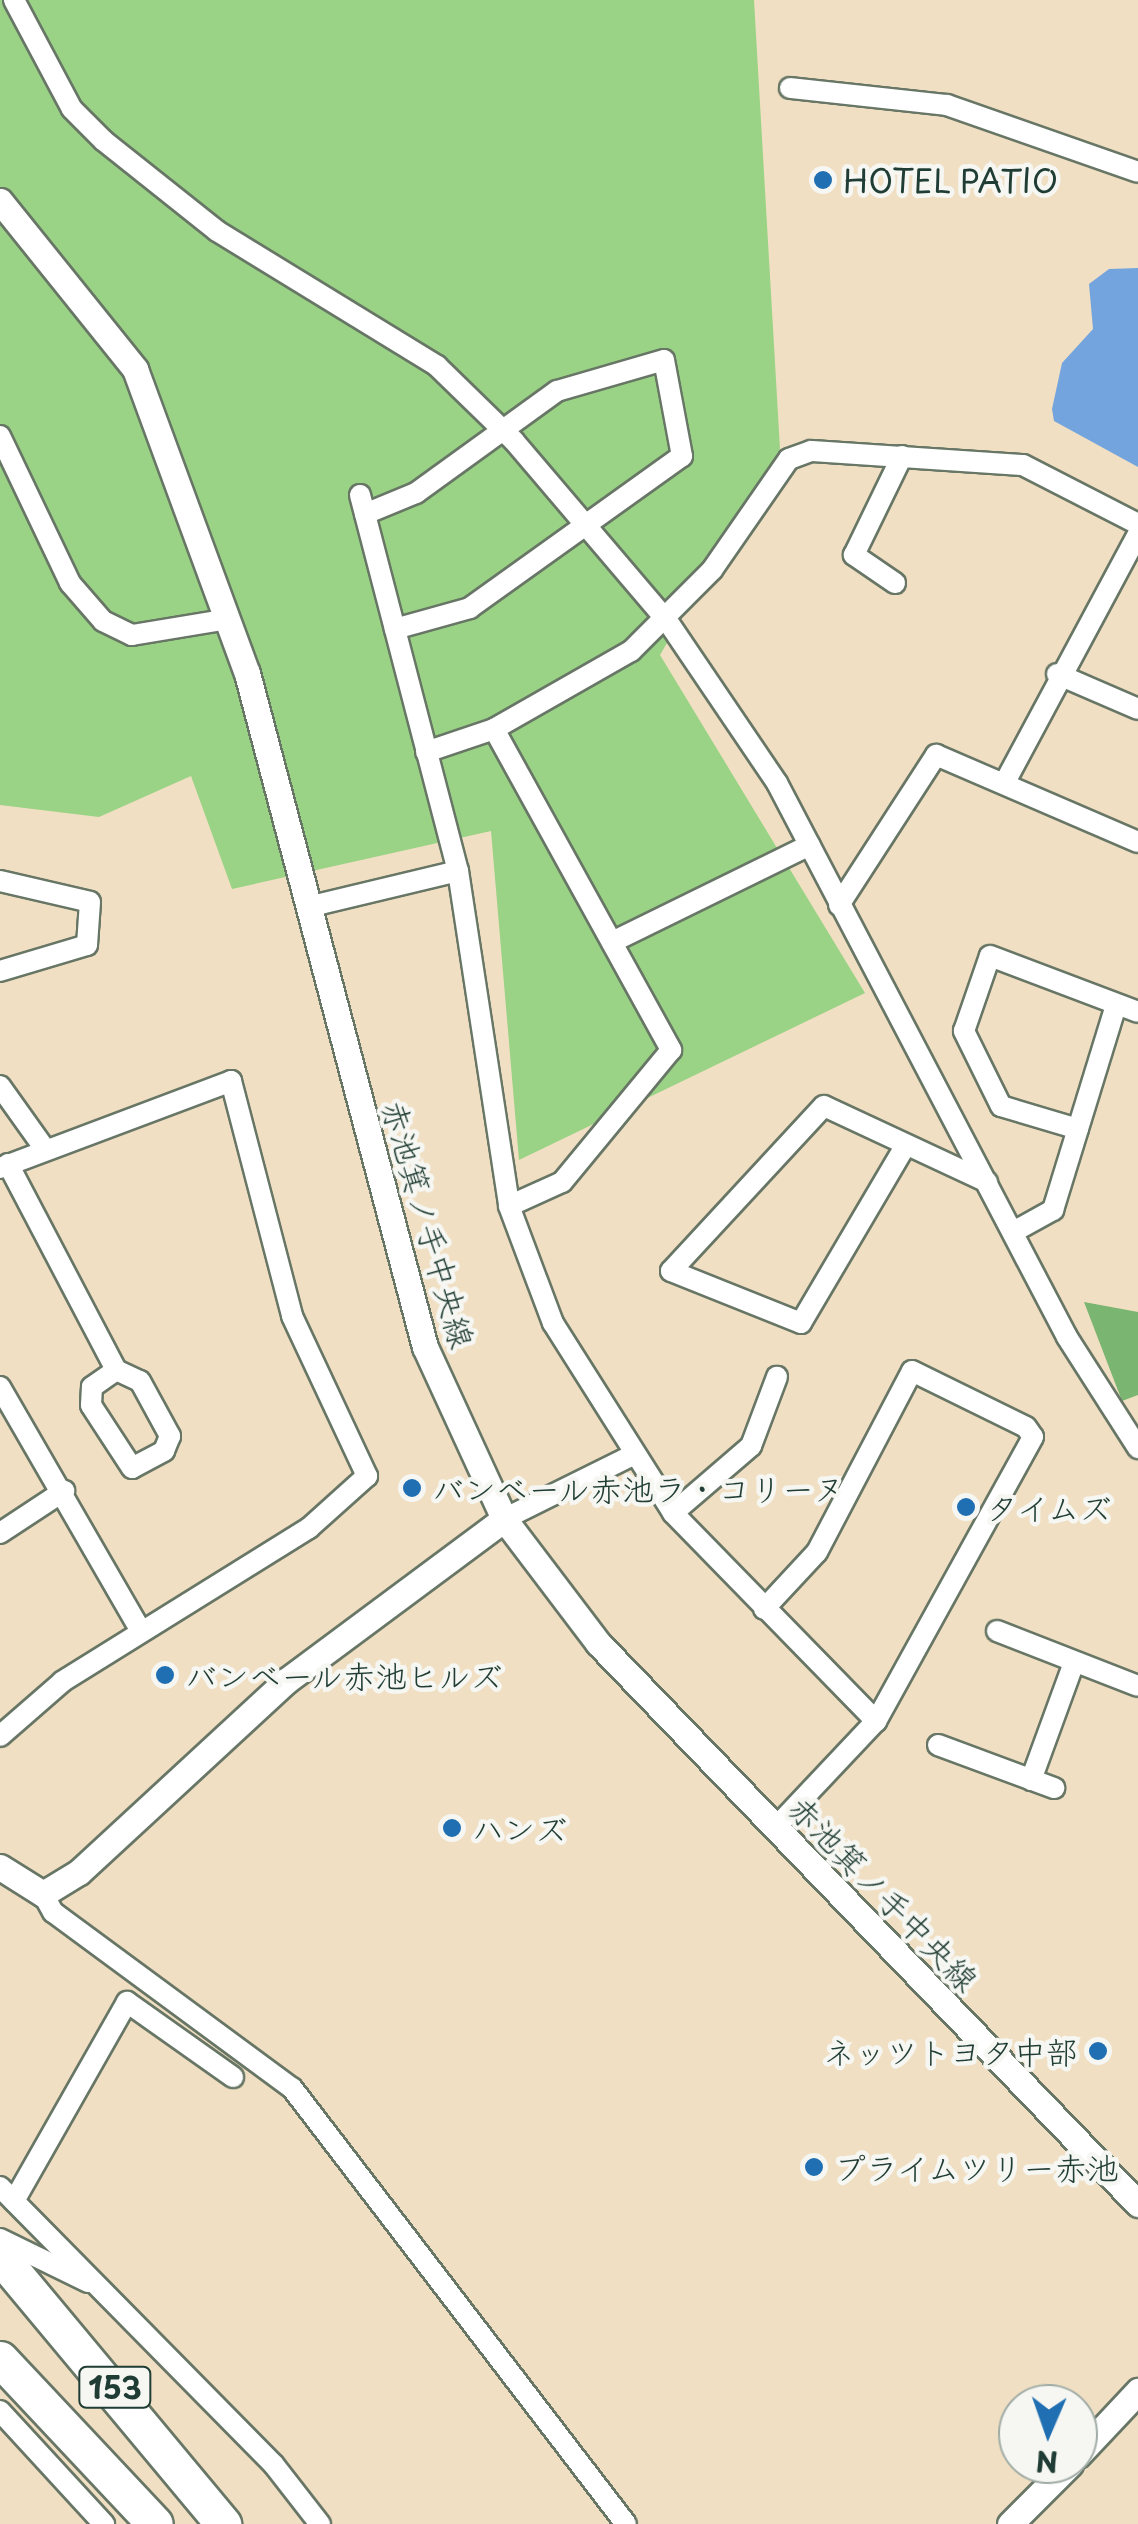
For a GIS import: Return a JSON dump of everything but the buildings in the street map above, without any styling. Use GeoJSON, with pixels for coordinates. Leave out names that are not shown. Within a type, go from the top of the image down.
{"type":"FeatureCollection","features":[{"type":"Feature","properties":{"kind":"highway","name":"153"},"geometry":{"type":"LineString","coordinates":[[0,2256],[223,2524]]}},
{"type":"Feature","properties":{"kind":"highway","name":"153"},"geometry":{"type":"LineString","coordinates":[[0,2359],[154,2524]]}},
{"type":"Feature","properties":{"kind":"street"},"geometry":{"type":"LineString","coordinates":[[14,0],[72,109],[104,141],[217,231],[437,366],[503,429],[668,622],[810,845],[1013,1232],[1138,1448]]}},
{"type":"Feature","properties":{"kind":"street"},"geometry":{"type":"LineString","coordinates":[[790,88],[948,105],[1138,172]]}},
{"type":"Feature","properties":{"kind":"street","name":"赤池箕ノ手中央線"},"geometry":{"type":"LineString","coordinates":[[0,201],[136,368],[228,618],[425,1346],[504,1519],[598,1644],[1138,2204]]}},
{"type":"Feature","properties":{"kind":"street"},"geometry":{"type":"LineString","coordinates":[[395,629],[470,608],[682,456],[664,360],[556,391],[416,493],[362,505],[458,871],[509,1206],[553,1323],[631,1456],[673,1513],[876,1722]]}},
{"type":"Feature","properties":{"kind":"street"},"geometry":{"type":"LineString","coordinates":[[0,436],[70,584],[103,621],[132,635],[228,618]]}},
{"type":"Feature","properties":{"kind":"street"},"geometry":{"type":"LineString","coordinates":[[426,752],[494,729],[668,622],[789,459],[811,451],[1023,465],[1138,524]]}},
{"type":"Feature","properties":{"kind":"street"},"geometry":{"type":"LineString","coordinates":[[895,583],[854,555],[902,456]]}},
{"type":"Feature","properties":{"kind":"street"},"geometry":{"type":"LineString","coordinates":[[1004,782],[1058,674],[1138,534]]}},
{"type":"Feature","properties":{"kind":"street"},"geometry":{"type":"LineString","coordinates":[[1058,674],[1138,709]]}},
{"type":"Feature","properties":{"kind":"street"},"geometry":{"type":"LineString","coordinates":[[494,729],[670,1055],[562,1182],[509,1206]]}},
{"type":"Feature","properties":{"kind":"street"},"geometry":{"type":"LineString","coordinates":[[839,905],[936,754],[1138,842]]}},
{"type":"Feature","properties":{"kind":"street"},"geometry":{"type":"LineString","coordinates":[[612,942],[810,845]]}},
{"type":"Feature","properties":{"kind":"street"},"geometry":{"type":"LineString","coordinates":[[308,907],[458,871]]}},
{"type":"Feature","properties":{"kind":"street"},"geometry":{"type":"LineString","coordinates":[[0,881],[90,902],[86,945],[0,971]]}},
{"type":"Feature","properties":{"kind":"street"},"geometry":{"type":"LineString","coordinates":[[1078,1129],[1002,1106],[964,1031],[990,956],[1116,1009],[1138,1012]]}},
{"type":"Feature","properties":{"kind":"street"},"geometry":{"type":"LineString","coordinates":[[1013,1232],[1053,1210],[1116,1009]]}},
{"type":"Feature","properties":{"kind":"street"},"geometry":{"type":"LineString","coordinates":[[0,1736],[140,1630],[309,1528],[367,1476],[292,1316],[231,1082],[4,1166],[116,1370],[140,1381],[170,1436],[164,1452],[132,1468],[91,1405],[92,1387],[116,1370]]}},
{"type":"Feature","properties":{"kind":"street"},"geometry":{"type":"LineString","coordinates":[[0,1086],[45,1150]]}},
{"type":"Feature","properties":{"kind":"street"},"geometry":{"type":"LineString","coordinates":[[904,1148],[801,1323],[672,1271],[824,1106],[904,1148],[988,1182]]}},
{"type":"Feature","properties":{"kind":"street"},"geometry":{"type":"LineString","coordinates":[[764,1609],[817,1552],[912,1371],[1026,1427],[1033,1437],[876,1722],[776,1826]]}},
{"type":"Feature","properties":{"kind":"street"},"geometry":{"type":"LineString","coordinates":[[673,1513],[751,1446],[777,1377]]}},
{"type":"Feature","properties":{"kind":"street"},"geometry":{"type":"LineString","coordinates":[[0,1387],[64,1491],[140,1630]]}},
{"type":"Feature","properties":{"kind":"street"},"geometry":{"type":"LineString","coordinates":[[43,1894],[79,1872],[286,1681],[504,1519],[631,1456]]}},
{"type":"Feature","properties":{"kind":"street"},"geometry":{"type":"LineString","coordinates":[[0,1533],[64,1491]]}},
{"type":"Feature","properties":{"kind":"street"},"geometry":{"type":"LineString","coordinates":[[997,1630],[1073,1666],[1138,1686]]}},
{"type":"Feature","properties":{"kind":"street"},"geometry":{"type":"LineString","coordinates":[[1030,1780],[1073,1666]]}},
{"type":"Feature","properties":{"kind":"street"},"geometry":{"type":"LineString","coordinates":[[938,1745],[1054,1788]]}},
{"type":"Feature","properties":{"kind":"street"},"geometry":{"type":"LineString","coordinates":[[0,1867],[43,1894],[53,1912],[292,2088],[626,2524]]}},
{"type":"Feature","properties":{"kind":"street"},"geometry":{"type":"LineString","coordinates":[[7,2194],[127,2002],[233,2077]]}},
{"type":"Feature","properties":{"kind":"street","name":"153"},"geometry":{"type":"LineString","coordinates":[[7,2194],[101,2288],[320,2524]]}},
{"type":"Feature","properties":{"kind":"street"},"geometry":{"type":"LineString","coordinates":[[0,2240],[101,2288]]}},
{"type":"Feature","properties":{"kind":"street"},"geometry":{"type":"LineString","coordinates":[[1098,2434],[1138,2391]]}},
{"type":"Feature","properties":{"kind":"street"},"geometry":{"type":"LineString","coordinates":[[0,2411],[104,2524]]}},
{"type":"Feature","properties":{"kind":"street"},"geometry":{"type":"LineString","coordinates":[[1010,2524],[1050,2484]]}},
{"type":"Feature","properties":{"kind":"green space"},"geometry":{"type":"Polygon","coordinates":[[[0,0],[754,0],[780,449],[660,655],[865,993],[519,1160],[491,831],[232,889],[191,776],[99,817],[0,805],[0,0]]]}},
{"type":"Feature","properties":{"kind":"green space"},"geometry":{"type":"Polygon","coordinates":[[[1084,1302],[1138,1312],[1138,1395],[1122,1401],[1084,1302]]]}},
{"type":"Feature","properties":{"kind":"water"},"geometry":{"type":"Polygon","coordinates":[[[1138,268],[1138,467],[1054,421],[1052,409],[1062,363],[1093,329],[1089,284],[1109,269],[1138,268]]]}},
{"type":"Feature","properties":{"kind":"place","name":"HOTEL PATIO"},"geometry":{"type":"Point","coordinates":[823,180]}},
{"type":"Feature","properties":{"kind":"place","name":"バンベール赤池ラ・コリーヌ"},"geometry":{"type":"Point","coordinates":[412,1488]}},
{"type":"Feature","properties":{"kind":"place","name":"タイムズ"},"geometry":{"type":"Point","coordinates":[966,1507]}},
{"type":"Feature","properties":{"kind":"place","name":"バンベール赤池ヒルズ"},"geometry":{"type":"Point","coordinates":[165,1675]}},
{"type":"Feature","properties":{"kind":"place","name":"ハンズ"},"geometry":{"type":"Point","coordinates":[452,1828]}},
{"type":"Feature","properties":{"kind":"place","name":"ネッツトヨタ中部"},"geometry":{"type":"Point","coordinates":[1098,2051]}},
{"type":"Feature","properties":{"kind":"place","name":"プライムツリー赤池"},"geometry":{"type":"Point","coordinates":[814,2167]}}]}
